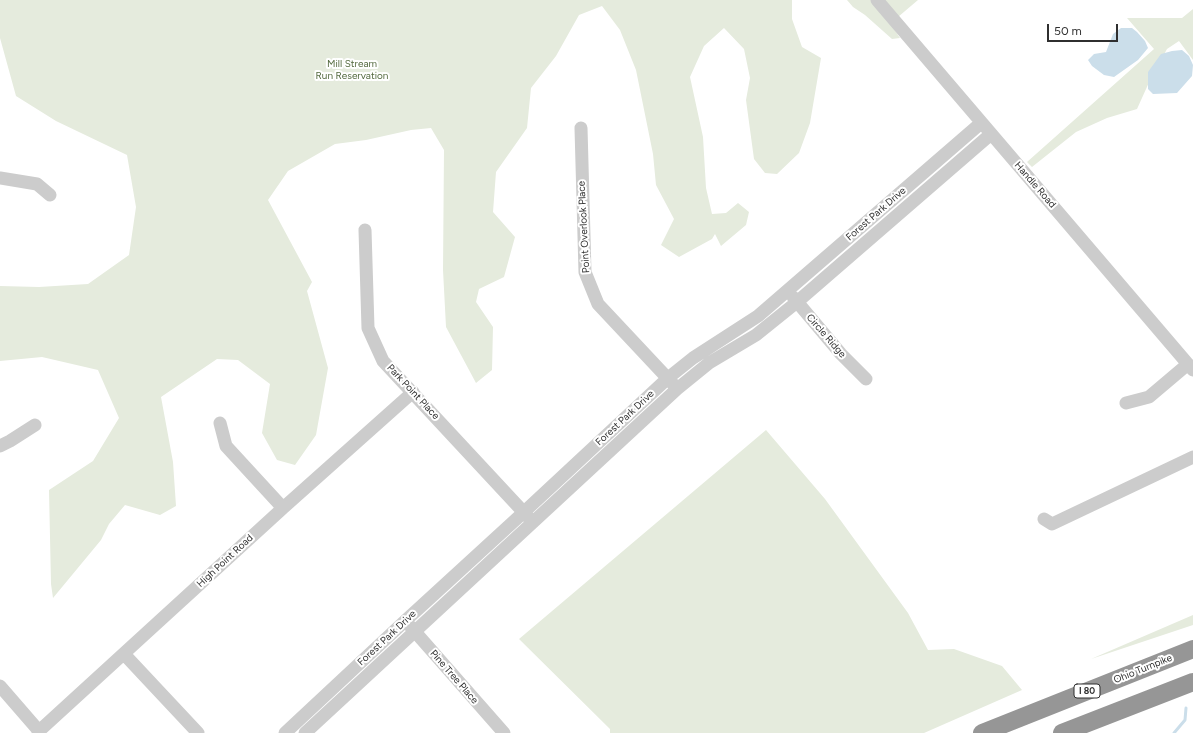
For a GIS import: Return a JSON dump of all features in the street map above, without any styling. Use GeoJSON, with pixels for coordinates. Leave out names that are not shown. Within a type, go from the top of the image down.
{"type":"FeatureCollection","features":[{"type":"Feature","properties":{"kind":"highway","name":"Ohio Turnpike"},"geometry":{"type":"LineString","coordinates":[[982,733],[1193,649]]}},
{"type":"Feature","properties":{"kind":"highway"},"geometry":{"type":"LineString","coordinates":[[1062,733],[1193,682]]}},
{"type":"Feature","properties":{"kind":"street","name":"Handle Road"},"geometry":{"type":"LineString","coordinates":[[877,0],[1191,367]]}},
{"type":"Feature","properties":{"kind":"street","name":"Forest Park Drive"},"geometry":{"type":"LineString","coordinates":[[305,733],[415,632],[668,378],[693,358],[758,316],[981,122]]}},
{"type":"Feature","properties":{"kind":"street","name":"Point Overlook Place"},"geometry":{"type":"LineString","coordinates":[[580,128],[584,272],[598,304],[677,389]]}},
{"type":"Feature","properties":{"kind":"street","name":"Forest Park Drive"},"geometry":{"type":"LineString","coordinates":[[285,733],[405,621],[529,517],[677,389],[709,363],[756,335],[797,302],[991,134]]}},
{"type":"Feature","properties":{"kind":"street"},"geometry":{"type":"LineString","coordinates":[[0,178],[37,184],[50,195]]}},
{"type":"Feature","properties":{"kind":"street","name":"Park Point Place"},"geometry":{"type":"LineString","coordinates":[[365,230],[368,328],[383,361],[529,517]]}},
{"type":"Feature","properties":{"kind":"street","name":"Circle Ridge"},"geometry":{"type":"LineString","coordinates":[[788,291],[841,354],[866,379]]}},
{"type":"Feature","properties":{"kind":"street"},"geometry":{"type":"LineString","coordinates":[[1126,403],[1149,398],[1191,367]]}},
{"type":"Feature","properties":{"kind":"street","name":"High Point Road"},"geometry":{"type":"LineString","coordinates":[[38,732],[283,508],[413,392]]}},
{"type":"Feature","properties":{"kind":"street"},"geometry":{"type":"LineString","coordinates":[[220,423],[226,446],[283,508]]}},
{"type":"Feature","properties":{"kind":"street"},"geometry":{"type":"LineString","coordinates":[[0,446],[35,425]]}},
{"type":"Feature","properties":{"kind":"street"},"geometry":{"type":"LineString","coordinates":[[1044,519],[1052,524],[1193,457]]}},
{"type":"Feature","properties":{"kind":"street","name":"Pine Tree Place"},"geometry":{"type":"LineString","coordinates":[[405,621],[504,733]]}},
{"type":"Feature","properties":{"kind":"street"},"geometry":{"type":"LineString","coordinates":[[124,654],[198,733]]}},
{"type":"Feature","properties":{"kind":"street"},"geometry":{"type":"LineString","coordinates":[[0,686],[38,732]]}},
{"type":"Feature","properties":{"kind":"green space","name":"Mill Stream Run Reservation"},"geometry":{"type":"Polygon","coordinates":[[[0,0],[792,0],[792,19],[802,47],[821,58],[810,123],[799,153],[777,174],[765,173],[754,159],[746,100],[750,78],[744,49],[724,28],[704,46],[690,77],[703,137],[706,188],[712,214],[726,213],[738,203],[749,212],[746,225],[721,246],[715,234],[712,239],[679,257],[661,245],[674,219],[656,185],[653,154],[636,70],[620,30],[602,6],[579,15],[556,56],[531,88],[527,128],[496,172],[493,212],[515,237],[504,277],[479,289],[476,302],[493,327],[492,370],[476,383],[446,327],[443,270],[444,150],[431,128],[411,130],[366,140],[335,144],[288,171],[268,200],[312,282],[307,291],[328,368],[316,435],[295,465],[277,460],[262,433],[270,384],[238,360],[217,359],[161,397],[173,462],[176,506],[160,515],[125,505],[109,524],[101,540],[53,598],[51,584],[49,490],[93,461],[119,418],[98,370],[42,357],[0,361],[0,286],[39,287],[88,284],[129,255],[136,207],[127,155],[56,121],[16,96],[0,38],[0,0]]]}},
{"type":"Feature","properties":{"kind":"green space"},"geometry":{"type":"Polygon","coordinates":[[[847,0],[871,0],[881,10],[900,38],[892,39],[865,15],[853,7],[847,0]]]}},
{"type":"Feature","properties":{"kind":"green space"},"geometry":{"type":"Polygon","coordinates":[[[884,0],[918,0],[898,17],[884,0]]]}},
{"type":"Feature","properties":{"kind":"green space"},"geometry":{"type":"Polygon","coordinates":[[[1193,9],[1193,60],[1179,41],[1167,49],[1151,78],[1137,109],[1107,118],[1076,132],[1032,167],[1027,162],[1154,49],[1127,18],[1182,18],[1193,9]]]}},
{"type":"Feature","properties":{"kind":"green space"},"geometry":{"type":"Polygon","coordinates":[[[766,430],[825,499],[908,613],[928,650],[954,649],[1002,666],[1022,690],[924,733],[610,733],[610,729],[519,639],[766,430]]]}},
{"type":"Feature","properties":{"kind":"green space"},"geometry":{"type":"Polygon","coordinates":[[[1193,615],[1193,625],[1091,659],[1193,615]]]}},
{"type":"Feature","properties":{"kind":"water"},"geometry":{"type":"Polygon","coordinates":[[[1121,28],[1132,28],[1145,41],[1148,48],[1138,60],[1114,77],[1104,75],[1092,66],[1088,60],[1094,54],[1106,52],[1113,34],[1121,28]]]}},
{"type":"Feature","properties":{"kind":"water"},"geometry":{"type":"Polygon","coordinates":[[[1182,50],[1189,56],[1193,65],[1192,76],[1177,93],[1153,94],[1148,89],[1148,72],[1161,54],[1182,50]]]}},
{"type":"Feature","properties":{"kind":"waterway"},"geometry":{"type":"LineString","coordinates":[[1174,733],[1185,720],[1186,708]]}}]}
